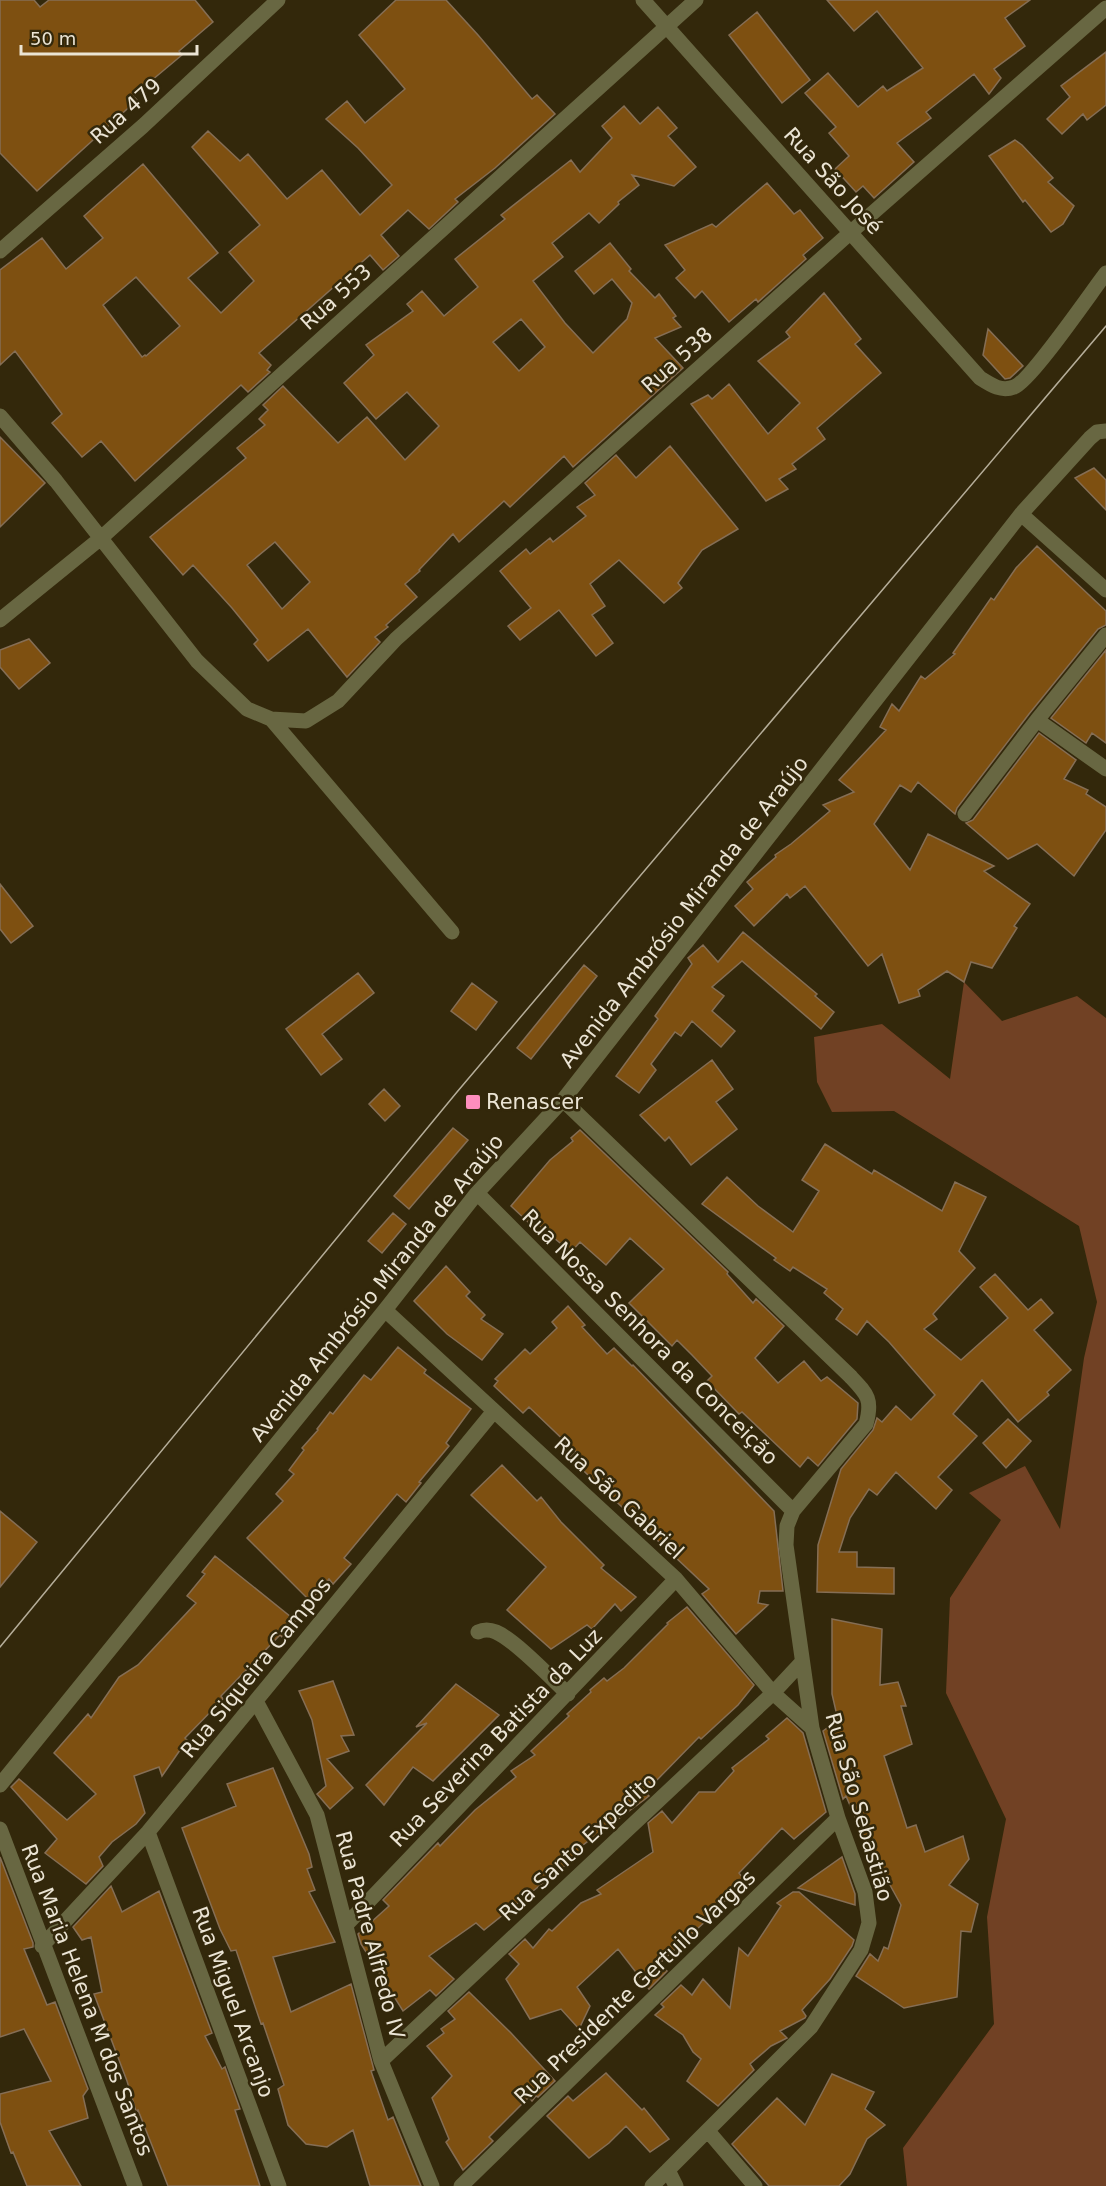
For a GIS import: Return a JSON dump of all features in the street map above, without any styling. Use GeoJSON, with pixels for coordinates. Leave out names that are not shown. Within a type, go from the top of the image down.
{"type":"FeatureCollection","features":[{"type":"Feature","properties":{"kind":"street","name":"Rua 479"},"geometry":{"type":"LineString","coordinates":[[0,250],[143,126],[278,0]]}},
{"type":"Feature","properties":{"kind":"street","name":"Rua São José"},"geometry":{"type":"LineString","coordinates":[[644,0],[966,365],[980,378],[995,387],[1005,389],[1014,387],[1025,379],[1106,273]]}},
{"type":"Feature","properties":{"kind":"street","name":"Rua 553"},"geometry":{"type":"LineString","coordinates":[[0,620],[101,538],[696,0]]}},
{"type":"Feature","properties":{"kind":"street","name":"Rua 538"},"geometry":{"type":"LineString","coordinates":[[271,719],[306,721],[338,701],[396,639],[851,232],[1106,8]]}},
{"type":"Feature","properties":{"kind":"street"},"geometry":{"type":"LineString","coordinates":[[0,416],[56,481],[197,661],[247,709],[271,719],[452,932]]}},
{"type":"Feature","properties":{"kind":"street","name":"Avenida Ambrósio Miranda de Araújo"},"geometry":{"type":"LineString","coordinates":[[0,1785],[477,1193],[563,1100],[1021,514],[1090,438],[1097,432],[1106,431]]}},
{"type":"Feature","properties":{"kind":"street"},"geometry":{"type":"LineString","coordinates":[[1021,514],[1106,590]]}},
{"type":"Feature","properties":{"kind":"street"},"geometry":{"type":"LineString","coordinates":[[965,814],[1106,635]]}},
{"type":"Feature","properties":{"kind":"street"},"geometry":{"type":"LineString","coordinates":[[1037,720],[1106,769]]}},
{"type":"Feature","properties":{"kind":"street","name":"Rua São Sebastião"},"geometry":{"type":"LineString","coordinates":[[563,1100],[850,1376],[865,1392],[870,1408],[866,1424],[793,1511],[788,1526],[786,1545],[812,1728],[838,1818],[865,1892],[869,1923],[861,1950],[811,2027],[652,2186]]}},
{"type":"Feature","properties":{"kind":"street","name":"Rua Nossa Senhora da Conceição"},"geometry":{"type":"LineString","coordinates":[[477,1193],[793,1511]]}},
{"type":"Feature","properties":{"kind":"street","name":"Rua São Gabriel"},"geometry":{"type":"LineString","coordinates":[[385,1310],[676,1579],[773,1693],[812,1728]]}},
{"type":"Feature","properties":{"kind":"street","name":"Rua Siqueira Campos"},"geometry":{"type":"LineString","coordinates":[[42,1946],[148,1832],[494,1411]]}},
{"type":"Feature","properties":{"kind":"street","name":"Rua Severina Batista da Luz"},"geometry":{"type":"LineString","coordinates":[[346,1925],[676,1579]]}},
{"type":"Feature","properties":{"kind":"street"},"geometry":{"type":"LineString","coordinates":[[478,1632],[483,1629],[490,1630],[504,1636],[568,1694]]}},
{"type":"Feature","properties":{"kind":"street","name":"Rua Santo Expedito"},"geometry":{"type":"LineString","coordinates":[[381,2061],[773,1693],[801,1663]]}},
{"type":"Feature","properties":{"kind":"street","name":"Rua Padre Alfredo IV"},"geometry":{"type":"LineString","coordinates":[[256,1701],[317,1815],[381,2061],[432,2186]]}},
{"type":"Feature","properties":{"kind":"street","name":"Rua Presidente Gertuilo Vargas"},"geometry":{"type":"LineString","coordinates":[[461,2186],[838,1818]]}},
{"type":"Feature","properties":{"kind":"street","name":"Rua Maria Helena M dos Santos"},"geometry":{"type":"LineString","coordinates":[[0,1829],[42,1946],[135,2186]]}},
{"type":"Feature","properties":{"kind":"street","name":"Rua Miguel Arcanjo"},"geometry":{"type":"LineString","coordinates":[[148,1832],[279,2186]]}},
{"type":"Feature","properties":{"kind":"street"},"geometry":{"type":"LineString","coordinates":[[708,2131],[755,2186]]}},
{"type":"Feature","properties":{"kind":"street"},"geometry":{"type":"LineString","coordinates":[[668,2170],[676,2186]]}},
{"type":"Feature","properties":{"kind":"shaded area"},"geometry":{"type":"Polygon","coordinates":[[[964,982],[1002,1021],[1077,996],[1106,1018],[1106,2186],[907,2186],[903,2148],[994,2024],[987,1917],[1006,1819],[946,1693],[950,1598],[1001,1520],[969,1493],[1025,1466],[1060,1529],[1084,1358],[1097,1302],[1079,1226],[894,1111],[832,1112],[817,1082],[814,1037],[882,1024],[950,1079],[964,982]]]}},
{"type":"Feature","properties":{"kind":"building"},"geometry":{"type":"Polygon","coordinates":[[[0,0],[34,0],[40,7],[49,0],[195,0],[213,22],[179,51],[182,55],[133,96],[137,100],[37,191],[0,153],[0,0]]]}},
{"type":"Feature","properties":{"kind":"building"},"geometry":{"type":"Polygon","coordinates":[[[396,0],[446,0],[532,99],[537,95],[555,114],[495,168],[455,199],[458,202],[429,229],[408,210],[381,235],[399,256],[383,270],[370,255],[259,353],[271,365],[267,370],[270,372],[248,392],[241,385],[135,481],[101,441],[82,457],[52,423],[62,414],[15,351],[0,365],[0,270],[42,238],[66,269],[103,238],[84,216],[143,164],[218,253],[188,278],[221,313],[254,281],[229,252],[260,225],[192,147],[208,131],[240,161],[248,154],[287,199],[322,170],[360,215],[392,185],[358,148],[326,119],[347,101],[365,123],[405,89],[359,35],[396,0]],[[136,277],[103,305],[142,357],[180,326],[136,277]]]}},
{"type":"Feature","properties":{"kind":"building"},"geometry":{"type":"Polygon","coordinates":[[[827,0],[1030,0],[1005,18],[1025,46],[994,69],[1001,78],[989,94],[974,74],[926,112],[931,118],[897,143],[914,162],[874,198],[863,186],[856,192],[835,169],[849,156],[829,133],[836,127],[805,93],[828,73],[858,107],[883,86],[887,91],[923,68],[877,11],[854,31],[827,0]]]}},
{"type":"Feature","properties":{"kind":"building"},"geometry":{"type":"Polygon","coordinates":[[[757,12],[810,80],[782,103],[729,35],[757,12]]]}},
{"type":"Feature","properties":{"kind":"building"},"geometry":{"type":"Polygon","coordinates":[[[1106,52],[1106,105],[1087,120],[1083,114],[1062,134],[1047,119],[1070,97],[1061,86],[1106,52]]]}},
{"type":"Feature","properties":{"kind":"building"},"geometry":{"type":"Polygon","coordinates":[[[624,106],[640,124],[658,107],[677,128],[668,136],[696,167],[674,186],[632,175],[639,185],[618,202],[619,204],[599,223],[589,213],[552,243],[563,257],[533,281],[565,323],[593,353],[627,319],[632,303],[612,279],[594,294],[575,271],[610,243],[631,269],[629,271],[655,298],[659,294],[676,316],[673,318],[681,327],[655,338],[683,368],[573,467],[564,456],[510,507],[504,501],[459,542],[453,534],[420,571],[405,584],[417,597],[375,637],[380,642],[347,677],[308,629],[268,661],[254,644],[258,640],[193,565],[183,575],[150,537],[246,458],[237,448],[265,425],[259,419],[268,410],[263,405],[283,386],[338,443],[367,417],[405,460],[439,426],[407,392],[376,419],[344,383],[374,355],[366,345],[413,311],[407,304],[422,291],[444,316],[478,287],[455,259],[505,219],[501,215],[571,160],[580,172],[612,138],[602,126],[624,106]],[[521,319],[493,342],[519,371],[545,347],[521,319]],[[275,542],[247,565],[282,609],[310,582],[275,542]]]}},
{"type":"Feature","properties":{"kind":"building"},"geometry":{"type":"Polygon","coordinates":[[[1015,140],[1053,178],[1048,182],[1074,206],[1063,224],[1051,232],[1025,200],[1023,202],[989,156],[1015,140]]]}},
{"type":"Feature","properties":{"kind":"building"},"geometry":{"type":"Polygon","coordinates":[[[767,183],[794,214],[800,210],[823,238],[803,255],[806,259],[758,302],[756,299],[729,322],[702,291],[695,298],[676,278],[685,270],[665,245],[712,224],[716,227],[767,183]]]}},
{"type":"Feature","properties":{"kind":"building"},"geometry":{"type":"Polygon","coordinates":[[[824,293],[861,339],[855,344],[881,373],[817,428],[825,439],[792,464],[796,469],[779,479],[788,489],[766,501],[691,404],[708,395],[712,399],[729,384],[768,434],[800,403],[758,361],[790,337],[786,332],[824,293]]]}},
{"type":"Feature","properties":{"kind":"building"},"geometry":{"type":"Polygon","coordinates":[[[988,329],[1023,366],[1010,378],[1005,379],[983,355],[988,329]]]}},
{"type":"Feature","properties":{"kind":"building"},"geometry":{"type":"Polygon","coordinates":[[[0,437],[45,483],[0,527],[0,437]]]}},
{"type":"Feature","properties":{"kind":"building"},"geometry":{"type":"Polygon","coordinates":[[[670,446],[738,529],[702,550],[678,583],[682,588],[664,603],[619,560],[590,584],[605,606],[592,615],[613,643],[596,656],[559,610],[520,640],[508,626],[531,608],[500,571],[526,549],[530,554],[550,538],[553,542],[586,516],[577,507],[595,495],[585,483],[616,455],[636,478],[670,446]]]}},
{"type":"Feature","properties":{"kind":"building"},"geometry":{"type":"Polygon","coordinates":[[[1094,468],[1106,480],[1106,510],[1075,478],[1094,468]]]}},
{"type":"Feature","properties":{"kind":"building"},"geometry":{"type":"Polygon","coordinates":[[[1037,546],[1106,611],[1106,625],[1098,629],[1029,714],[957,808],[955,814],[918,782],[911,792],[900,785],[874,824],[910,870],[928,834],[994,866],[984,871],[1030,904],[1014,926],[1017,928],[992,968],[971,962],[964,982],[947,971],[918,990],[920,996],[899,1003],[882,954],[868,966],[805,886],[790,898],[787,894],[754,926],[735,906],[753,889],[747,882],[776,857],[775,855],[830,811],[823,805],[854,792],[839,780],[886,730],[880,727],[892,704],[899,711],[921,676],[925,679],[955,654],[953,653],[991,598],[994,600],[1016,568],[1037,546]]]}},
{"type":"Feature","properties":{"kind":"building"},"geometry":{"type":"Polygon","coordinates":[[[29,639],[50,663],[19,689],[0,667],[0,650],[29,639]]]}},
{"type":"Feature","properties":{"kind":"building"},"geometry":{"type":"Polygon","coordinates":[[[1106,650],[1106,743],[1092,733],[1086,743],[1051,718],[1106,650]]]}},
{"type":"Feature","properties":{"kind":"building"},"geometry":{"type":"Polygon","coordinates":[[[1039,733],[1076,760],[1064,779],[1088,790],[1086,794],[1106,807],[1106,830],[1074,876],[1037,844],[1008,859],[966,823],[973,820],[1039,733]]]}},
{"type":"Feature","properties":{"kind":"building"},"geometry":{"type":"Polygon","coordinates":[[[0,884],[33,926],[11,943],[0,929],[0,884]]]}},
{"type":"Feature","properties":{"kind":"building"},"geometry":{"type":"Polygon","coordinates":[[[743,932],[817,994],[815,996],[834,1012],[821,1029],[742,961],[712,987],[724,996],[712,1011],[735,1031],[721,1047],[692,1021],[681,1036],[675,1032],[651,1064],[656,1070],[639,1093],[616,1076],[658,1019],[655,1016],[692,964],[688,958],[703,945],[718,962],[743,932]]]}},
{"type":"Feature","properties":{"kind":"building"},"geometry":{"type":"Polygon","coordinates":[[[584,965],[597,976],[531,1059],[517,1048],[584,965]]]}},
{"type":"Feature","properties":{"kind":"building"},"geometry":{"type":"Polygon","coordinates":[[[358,973],[374,993],[322,1034],[342,1059],[321,1075],[286,1029],[358,973]]]}},
{"type":"Feature","properties":{"kind":"building"},"geometry":{"type":"Polygon","coordinates":[[[472,983],[497,1002],[476,1030],[451,1011],[472,983]]]}},
{"type":"Feature","properties":{"kind":"building"},"geometry":{"type":"Polygon","coordinates":[[[712,1060],[733,1089],[716,1102],[737,1129],[691,1165],[669,1137],[665,1141],[640,1115],[712,1060]]]}},
{"type":"Feature","properties":{"kind":"building"},"geometry":{"type":"Polygon","coordinates":[[[384,1089],[400,1106],[385,1121],[369,1104],[384,1089]]]}},
{"type":"Feature","properties":{"kind":"building"},"geometry":{"type":"Polygon","coordinates":[[[453,1128],[468,1140],[409,1209],[394,1196],[453,1128]]]}},
{"type":"Feature","properties":{"kind":"building"},"geometry":{"type":"Polygon","coordinates":[[[580,1130],[728,1272],[727,1274],[753,1303],[756,1299],[784,1326],[755,1358],[778,1383],[804,1361],[821,1381],[827,1377],[858,1403],[857,1419],[818,1466],[808,1457],[800,1467],[742,1412],[739,1414],[707,1381],[712,1376],[677,1340],[672,1346],[629,1303],[664,1269],[630,1238],[606,1265],[580,1242],[571,1252],[531,1219],[528,1222],[511,1206],[550,1160],[573,1141],[571,1138],[580,1130]]]}},
{"type":"Feature","properties":{"kind":"building"},"geometry":{"type":"Polygon","coordinates":[[[825,1144],[872,1174],[874,1170],[942,1211],[955,1182],[986,1197],[959,1251],[975,1268],[933,1314],[937,1319],[924,1329],[961,1360],[1008,1318],[980,1287],[995,1274],[1028,1310],[1041,1299],[1053,1313],[1034,1330],[1071,1370],[1047,1392],[1049,1395],[1018,1422],[982,1380],[953,1414],[977,1436],[938,1477],[952,1490],[936,1509],[896,1472],[877,1495],[869,1489],[850,1518],[839,1552],[857,1552],[857,1567],[894,1568],[894,1594],[817,1592],[818,1545],[841,1469],[873,1430],[877,1418],[882,1422],[896,1406],[911,1420],[935,1395],[889,1342],[867,1321],[857,1335],[836,1319],[843,1309],[824,1293],[827,1289],[793,1267],[790,1271],[774,1260],[776,1258],[702,1204],[727,1177],[758,1206],[793,1232],[819,1191],[802,1180],[825,1144]]]}},
{"type":"Feature","properties":{"kind":"building"},"geometry":{"type":"Polygon","coordinates":[[[393,1213],[406,1224],[382,1253],[368,1241],[393,1213]]]}},
{"type":"Feature","properties":{"kind":"building"},"geometry":{"type":"Polygon","coordinates":[[[446,1266],[470,1292],[466,1296],[485,1315],[481,1319],[503,1334],[482,1360],[447,1334],[414,1301],[446,1266]]]}},
{"type":"Feature","properties":{"kind":"building"},"geometry":{"type":"Polygon","coordinates":[[[568,1306],[585,1325],[582,1327],[607,1354],[614,1348],[633,1365],[774,1511],[783,1591],[760,1591],[758,1603],[768,1605],[736,1634],[702,1594],[709,1589],[570,1458],[576,1452],[529,1407],[523,1413],[494,1386],[498,1381],[495,1379],[525,1349],[530,1354],[557,1328],[552,1322],[568,1306]]]}},
{"type":"Feature","properties":{"kind":"building"},"geometry":{"type":"Polygon","coordinates":[[[398,1347],[426,1370],[424,1373],[471,1409],[446,1443],[449,1446],[419,1482],[421,1483],[406,1502],[397,1494],[344,1558],[351,1564],[333,1584],[329,1579],[310,1601],[247,1538],[283,1501],[276,1494],[294,1474],[289,1470],[304,1450],[302,1448],[330,1412],[333,1414],[364,1375],[371,1380],[398,1347]]]}},
{"type":"Feature","properties":{"kind":"building"},"geometry":{"type":"Polygon","coordinates":[[[1008,1419],[1031,1441],[1006,1468],[983,1443],[1008,1419]]]}},
{"type":"Feature","properties":{"kind":"building"},"geometry":{"type":"Polygon","coordinates":[[[502,1465],[537,1501],[541,1497],[561,1522],[604,1565],[601,1568],[636,1597],[621,1611],[615,1604],[592,1629],[587,1625],[551,1649],[507,1610],[546,1567],[471,1495],[502,1465]]]}},
{"type":"Feature","properties":{"kind":"building"},"geometry":{"type":"Polygon","coordinates":[[[0,1511],[37,1542],[0,1587],[0,1511]]]}},
{"type":"Feature","properties":{"kind":"building"},"geometry":{"type":"Polygon","coordinates":[[[215,1556],[296,1621],[221,1696],[223,1699],[185,1738],[187,1740],[162,1776],[159,1767],[134,1776],[145,1813],[136,1824],[112,1842],[99,1857],[103,1866],[86,1884],[45,1853],[57,1839],[11,1787],[19,1779],[67,1820],[96,1794],[54,1753],[88,1714],[91,1718],[119,1677],[138,1665],[196,1603],[187,1596],[205,1574],[202,1572],[215,1556]]]}},
{"type":"Feature","properties":{"kind":"building"},"geometry":{"type":"Polygon","coordinates":[[[687,1607],[754,1685],[738,1705],[701,1739],[699,1737],[645,1792],[649,1796],[579,1848],[582,1852],[484,1930],[476,1923],[429,1956],[454,1979],[436,1996],[430,1990],[403,2011],[361,1944],[358,1934],[389,1906],[383,1900],[438,1843],[440,1846],[475,1810],[516,1777],[511,1771],[535,1755],[531,1751],[569,1716],[567,1714],[591,1692],[590,1690],[604,1678],[607,1681],[624,1668],[667,1623],[687,1607]]]}},
{"type":"Feature","properties":{"kind":"building"},"geometry":{"type":"Polygon","coordinates":[[[832,1619],[882,1629],[880,1685],[898,1682],[906,1706],[901,1706],[912,1744],[884,1756],[907,1828],[916,1825],[925,1852],[963,1836],[969,1859],[949,1885],[978,1904],[971,1932],[961,1931],[957,1997],[904,2008],[856,1976],[870,1954],[878,1961],[884,1947],[888,1949],[901,1905],[864,1838],[846,1796],[843,1799],[823,1731],[838,1720],[832,1694],[832,1619]]]}},
{"type":"Feature","properties":{"kind":"building"},"geometry":{"type":"Polygon","coordinates":[[[333,1681],[354,1735],[341,1736],[349,1751],[327,1759],[353,1788],[330,1809],[317,1794],[326,1786],[312,1720],[299,1691],[333,1681]]]}},
{"type":"Feature","properties":{"kind":"building"},"geometry":{"type":"Polygon","coordinates":[[[456,1684],[499,1715],[433,1781],[413,1767],[384,1805],[366,1785],[427,1723],[416,1727],[456,1684]]]}},
{"type":"Feature","properties":{"kind":"building"},"geometry":{"type":"Polygon","coordinates":[[[787,1718],[803,1733],[826,1812],[794,1839],[782,1828],[739,1873],[746,1882],[733,1889],[721,1907],[659,1964],[667,1971],[649,1989],[618,1949],[577,1987],[590,2006],[579,2029],[561,2009],[530,2019],[506,1979],[519,1964],[509,1954],[525,1939],[533,1948],[549,1929],[552,1931],[581,1903],[601,1894],[597,1890],[653,1852],[648,1823],[662,1811],[672,1823],[699,1792],[715,1792],[734,1771],[732,1768],[769,1739],[766,1736],[787,1718]]]}},
{"type":"Feature","properties":{"kind":"building"},"geometry":{"type":"Polygon","coordinates":[[[273,1768],[309,1854],[312,1867],[307,1869],[315,1890],[309,1892],[335,1942],[273,1957],[291,2012],[351,1984],[374,2070],[371,2071],[388,2120],[393,2117],[421,2186],[370,2186],[353,2130],[327,2147],[306,2144],[288,2125],[278,2089],[284,2085],[263,2023],[261,2024],[236,1950],[231,1951],[220,1929],[182,1828],[236,1806],[227,1784],[273,1768]]]}},
{"type":"Feature","properties":{"kind":"building"},"geometry":{"type":"Polygon","coordinates":[[[0,1857],[33,1943],[33,1947],[24,1949],[47,2005],[55,2002],[88,2089],[83,2096],[88,2118],[49,2131],[81,2186],[27,2186],[13,2152],[11,2153],[0,2122],[0,2094],[51,2081],[24,2029],[0,2037],[0,1857]]]}},
{"type":"Feature","properties":{"kind":"building"},"geometry":{"type":"Polygon","coordinates":[[[842,1857],[855,1894],[855,1905],[798,1888],[842,1857]]]}},
{"type":"Feature","properties":{"kind":"building"},"geometry":{"type":"Polygon","coordinates":[[[111,1886],[122,1912],[159,1891],[212,2033],[205,2036],[222,2069],[225,2067],[240,2109],[235,2110],[260,2186],[168,2186],[138,2110],[136,2111],[94,1994],[102,1992],[91,1937],[82,1940],[73,1927],[111,1886]]]}},
{"type":"Feature","properties":{"kind":"building"},"geometry":{"type":"Polygon","coordinates":[[[793,1892],[799,1892],[854,1940],[852,1946],[830,1979],[802,2010],[805,2018],[780,2031],[787,2038],[771,2046],[750,2064],[754,2070],[718,2106],[687,2081],[701,2059],[693,2052],[683,2035],[655,2015],[664,2007],[661,2004],[681,1985],[692,1995],[703,1979],[730,2008],[739,1948],[748,1956],[781,1906],[777,1903],[793,1892]]]}},
{"type":"Feature","properties":{"kind":"building"},"geometry":{"type":"Polygon","coordinates":[[[469,1992],[555,2081],[532,2101],[529,2097],[489,2137],[493,2141],[463,2170],[446,2142],[449,2139],[432,2098],[452,2076],[427,2046],[444,2033],[441,2029],[455,2019],[448,2011],[469,1992]]]}},
{"type":"Feature","properties":{"kind":"building"},"geometry":{"type":"Polygon","coordinates":[[[606,2073],[642,2110],[644,2108],[669,2139],[650,2152],[626,2126],[589,2158],[547,2116],[568,2096],[573,2101],[606,2073]]]}},
{"type":"Feature","properties":{"kind":"building"},"geometry":{"type":"Polygon","coordinates":[[[832,2074],[874,2092],[865,2109],[885,2125],[867,2139],[850,2174],[839,2186],[769,2186],[732,2144],[777,2098],[805,2125],[832,2074]]]}},
{"type":"Feature","properties":{"kind":"tram line"},"geometry":{"type":"LineString","coordinates":[[0,1647],[457,1092],[1106,326]]}},
{"type":"Feature","properties":{"kind":"place","name":"Renascer"},"geometry":{"type":"Point","coordinates":[473,1102]}}]}
